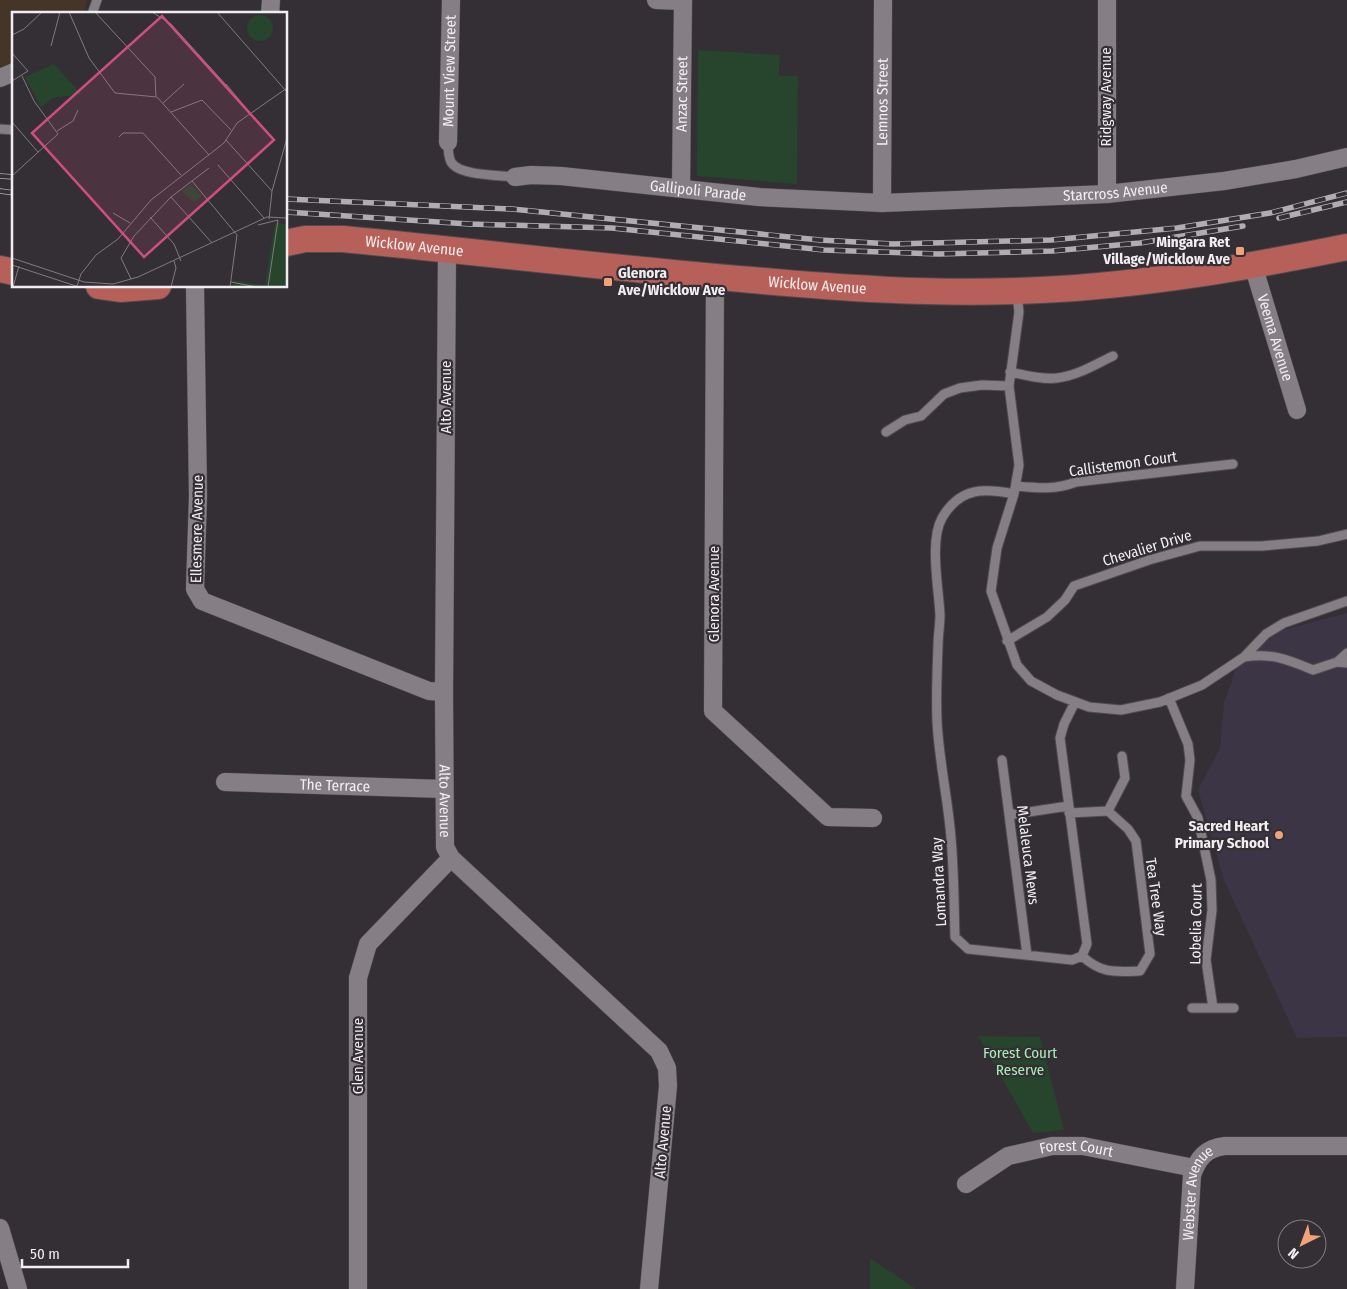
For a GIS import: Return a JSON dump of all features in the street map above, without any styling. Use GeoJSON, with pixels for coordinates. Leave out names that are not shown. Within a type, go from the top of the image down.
{"type":"FeatureCollection","features":[{"type":"Feature","properties":{"kind":"main road","name":"Wicklow Avenue"},"geometry":{"type":"LineString","coordinates":[[288,243],[305,239],[343,239],[715,277],[864,290],[1017,291],[1158,280],[1254,265],[1347,247]]}},
{"type":"Feature","properties":{"kind":"street","name":"Mount View Street"},"geometry":{"type":"LineString","coordinates":[[448,142],[451,0]]}},
{"type":"Feature","properties":{"kind":"street"},"geometry":{"type":"LineString","coordinates":[[656,0],[683,0]]}},
{"type":"Feature","properties":{"kind":"street","name":"Anzac Street"},"geometry":{"type":"LineString","coordinates":[[681,188],[683,0]]}},
{"type":"Feature","properties":{"kind":"street","name":"Lemnos Street"},"geometry":{"type":"LineString","coordinates":[[882,203],[883,0]]}},
{"type":"Feature","properties":{"kind":"street","name":"Ridgway Avenue"},"geometry":{"type":"LineString","coordinates":[[1107,0],[1107,194]]}},
{"type":"Feature","properties":{"kind":"street"},"geometry":{"type":"LineString","coordinates":[[0,78],[12,73]]}},
{"type":"Feature","properties":{"kind":"street","name":"Starcross Avenue"},"geometry":{"type":"LineString","coordinates":[[882,203],[1107,194],[1233,180],[1296,169],[1347,157]]}},
{"type":"Feature","properties":{"kind":"street","name":"Gallipoli Parade"},"geometry":{"type":"LineString","coordinates":[[515,177],[531,175],[561,176],[760,197],[882,203]]}},
{"type":"Feature","properties":{"kind":"street","name":"Alto Avenue"},"geometry":{"type":"LineString","coordinates":[[447,249],[444,692],[445,847],[451,858],[659,1052],[667,1068],[668,1086],[649,1289]]}},
{"type":"Feature","properties":{"kind":"street","name":"Veema Avenue"},"geometry":{"type":"LineString","coordinates":[[1254,265],[1298,410]]}},
{"type":"Feature","properties":{"kind":"street","name":"Glenora Avenue"},"geometry":{"type":"LineString","coordinates":[[715,277],[713,711],[828,817],[873,818]]}},
{"type":"Feature","properties":{"kind":"street","name":"Ellesmere Avenue"},"geometry":{"type":"LineString","coordinates":[[195,288],[198,496],[195,589],[202,601],[430,690],[444,692]]}},
{"type":"Feature","properties":{"kind":"street","name":"The Terrace"},"geometry":{"type":"LineString","coordinates":[[225,782],[444,788]]}},
{"type":"Feature","properties":{"kind":"street","name":"Glen Avenue"},"geometry":{"type":"LineString","coordinates":[[358,1289],[358,978],[368,944],[451,858]]}},
{"type":"Feature","properties":{"kind":"street","name":"Forest Court"},"geometry":{"type":"LineString","coordinates":[[966,1184],[1008,1156],[1052,1146],[1083,1146],[1194,1168]]}},
{"type":"Feature","properties":{"kind":"street","name":"Webster Avenue"},"geometry":{"type":"LineString","coordinates":[[1185,1289],[1191,1185],[1194,1168],[1206,1151],[1215,1147],[1347,1146]]}},
{"type":"Feature","properties":{"kind":"street"},"geometry":{"type":"LineString","coordinates":[[0,1228],[18,1289]]}},
{"type":"Feature","properties":{"kind":"lane"},"geometry":{"type":"LineString","coordinates":[[93,12],[97,0]]}},
{"type":"Feature","properties":{"kind":"lane"},"geometry":{"type":"LineString","coordinates":[[448,142],[450,160],[457,169],[466,172],[515,177]]}},
{"type":"Feature","properties":{"kind":"lane"},"geometry":{"type":"LineString","coordinates":[[1017,291],[1020,312],[1009,386],[1019,465],[1015,490],[996,548],[991,590],[1007,641],[1017,665],[1031,681],[1057,695],[1089,707],[1121,710],[1169,698],[1202,685],[1244,657],[1266,634],[1284,623],[1347,601]]}},
{"type":"Feature","properties":{"kind":"lane"},"geometry":{"type":"LineString","coordinates":[[1010,372],[1039,378],[1058,378],[1113,356]]}},
{"type":"Feature","properties":{"kind":"lane"},"geometry":{"type":"LineString","coordinates":[[886,432],[904,420],[920,416],[944,394],[960,388],[982,385],[1009,386]]}},
{"type":"Feature","properties":{"kind":"lane","name":"Callistemon Court"},"geometry":{"type":"LineString","coordinates":[[1015,490],[1060,488],[1076,482],[1233,464]]}},
{"type":"Feature","properties":{"kind":"lane","name":"Lomandra Way"},"geometry":{"type":"LineString","coordinates":[[1015,490],[974,491],[962,496],[950,507],[941,520],[936,586],[940,616],[937,722],[940,760],[951,838],[956,937],[968,949],[1072,960],[1082,956]]}},
{"type":"Feature","properties":{"kind":"lane","name":"Chevalier Drive"},"geometry":{"type":"LineString","coordinates":[[1007,641],[1047,617],[1065,600],[1074,586],[1149,560],[1200,546],[1262,546],[1318,541],[1347,534]]}},
{"type":"Feature","properties":{"kind":"lane"},"geometry":{"type":"LineString","coordinates":[[1244,657],[1266,654],[1290,660],[1313,670],[1342,663],[1347,653]]}},
{"type":"Feature","properties":{"kind":"lane","name":"Lobelia Court"},"geometry":{"type":"LineString","coordinates":[[1169,698],[1188,744],[1190,760],[1186,796],[1198,818],[1211,880],[1212,910],[1206,960],[1213,1008]]}},
{"type":"Feature","properties":{"kind":"lane"},"geometry":{"type":"LineString","coordinates":[[1075,702],[1064,724],[1060,738],[1087,944],[1082,956]]}},
{"type":"Feature","properties":{"kind":"lane"},"geometry":{"type":"LineString","coordinates":[[1009,815],[1069,809],[1108,811],[1126,778],[1122,756]]}},
{"type":"Feature","properties":{"kind":"lane","name":"Melaleuca Mews"},"geometry":{"type":"LineString","coordinates":[[1002,760],[1027,955]]}},
{"type":"Feature","properties":{"kind":"lane","name":"Tea Tree Way"},"geometry":{"type":"LineString","coordinates":[[1082,956],[1096,968],[1117,972],[1140,971],[1150,954],[1136,841],[1128,829],[1108,811]]}},
{"type":"Feature","properties":{"kind":"lane"},"geometry":{"type":"LineString","coordinates":[[1192,1008],[1234,1008]]}},
{"type":"Feature","properties":{"kind":"shaded area"},"geometry":{"type":"Polygon","coordinates":[[[0,0],[87,0],[84,12],[12,12],[12,62],[0,68],[0,0]]]}},
{"type":"Feature","properties":{"kind":"shaded area","name":"Sacred Heart Primary School"},"geometry":{"type":"Polygon","coordinates":[[[1347,613],[1347,1037],[1297,1038],[1224,880],[1198,790],[1220,748],[1224,703],[1240,657],[1244,657],[1280,631],[1347,613]]]}},
{"type":"Feature","properties":{"kind":"green space"},"geometry":{"type":"Polygon","coordinates":[[[698,50],[780,55],[779,76],[798,76],[797,184],[697,176],[698,50]]]}},
{"type":"Feature","properties":{"kind":"green space","name":"Forest Court Reserve"},"geometry":{"type":"Polygon","coordinates":[[[978,1036],[1040,1037],[1064,1130],[1033,1133],[978,1036]]]}},
{"type":"Feature","properties":{"kind":"green space"},"geometry":{"type":"Polygon","coordinates":[[[870,1258],[916,1289],[870,1289],[870,1258]]]}},
{"type":"Feature","properties":{"kind":"railway"},"geometry":{"type":"LineString","coordinates":[[0,176],[12,177]]}},
{"type":"Feature","properties":{"kind":"railway"},"geometry":{"type":"LineString","coordinates":[[0,191],[12,193]]}},
{"type":"Feature","properties":{"kind":"railway"},"geometry":{"type":"LineString","coordinates":[[288,199],[512,209],[820,240],[893,244],[1051,240],[1177,228],[1270,213],[1347,193]]}},
{"type":"Feature","properties":{"kind":"railway"},"geometry":{"type":"LineString","coordinates":[[1279,218],[1347,202]]}},
{"type":"Feature","properties":{"kind":"railway"},"geometry":{"type":"LineString","coordinates":[[288,212],[469,224],[612,228],[824,250],[938,254],[1052,251],[1140,243],[1243,226]]}},
{"type":"Feature","properties":{"kind":"place","name":"Mingara Ret Village/Wicklow Ave"},"geometry":{"type":"Point","coordinates":[1240,251]}},
{"type":"Feature","properties":{"kind":"place","name":"Glenora Ave/Wicklow Ave"},"geometry":{"type":"Point","coordinates":[608,282]}},
{"type":"Feature","properties":{"kind":"place","name":"Sacred Heart Primary School"},"geometry":{"type":"Point","coordinates":[1279,835]}}]}
